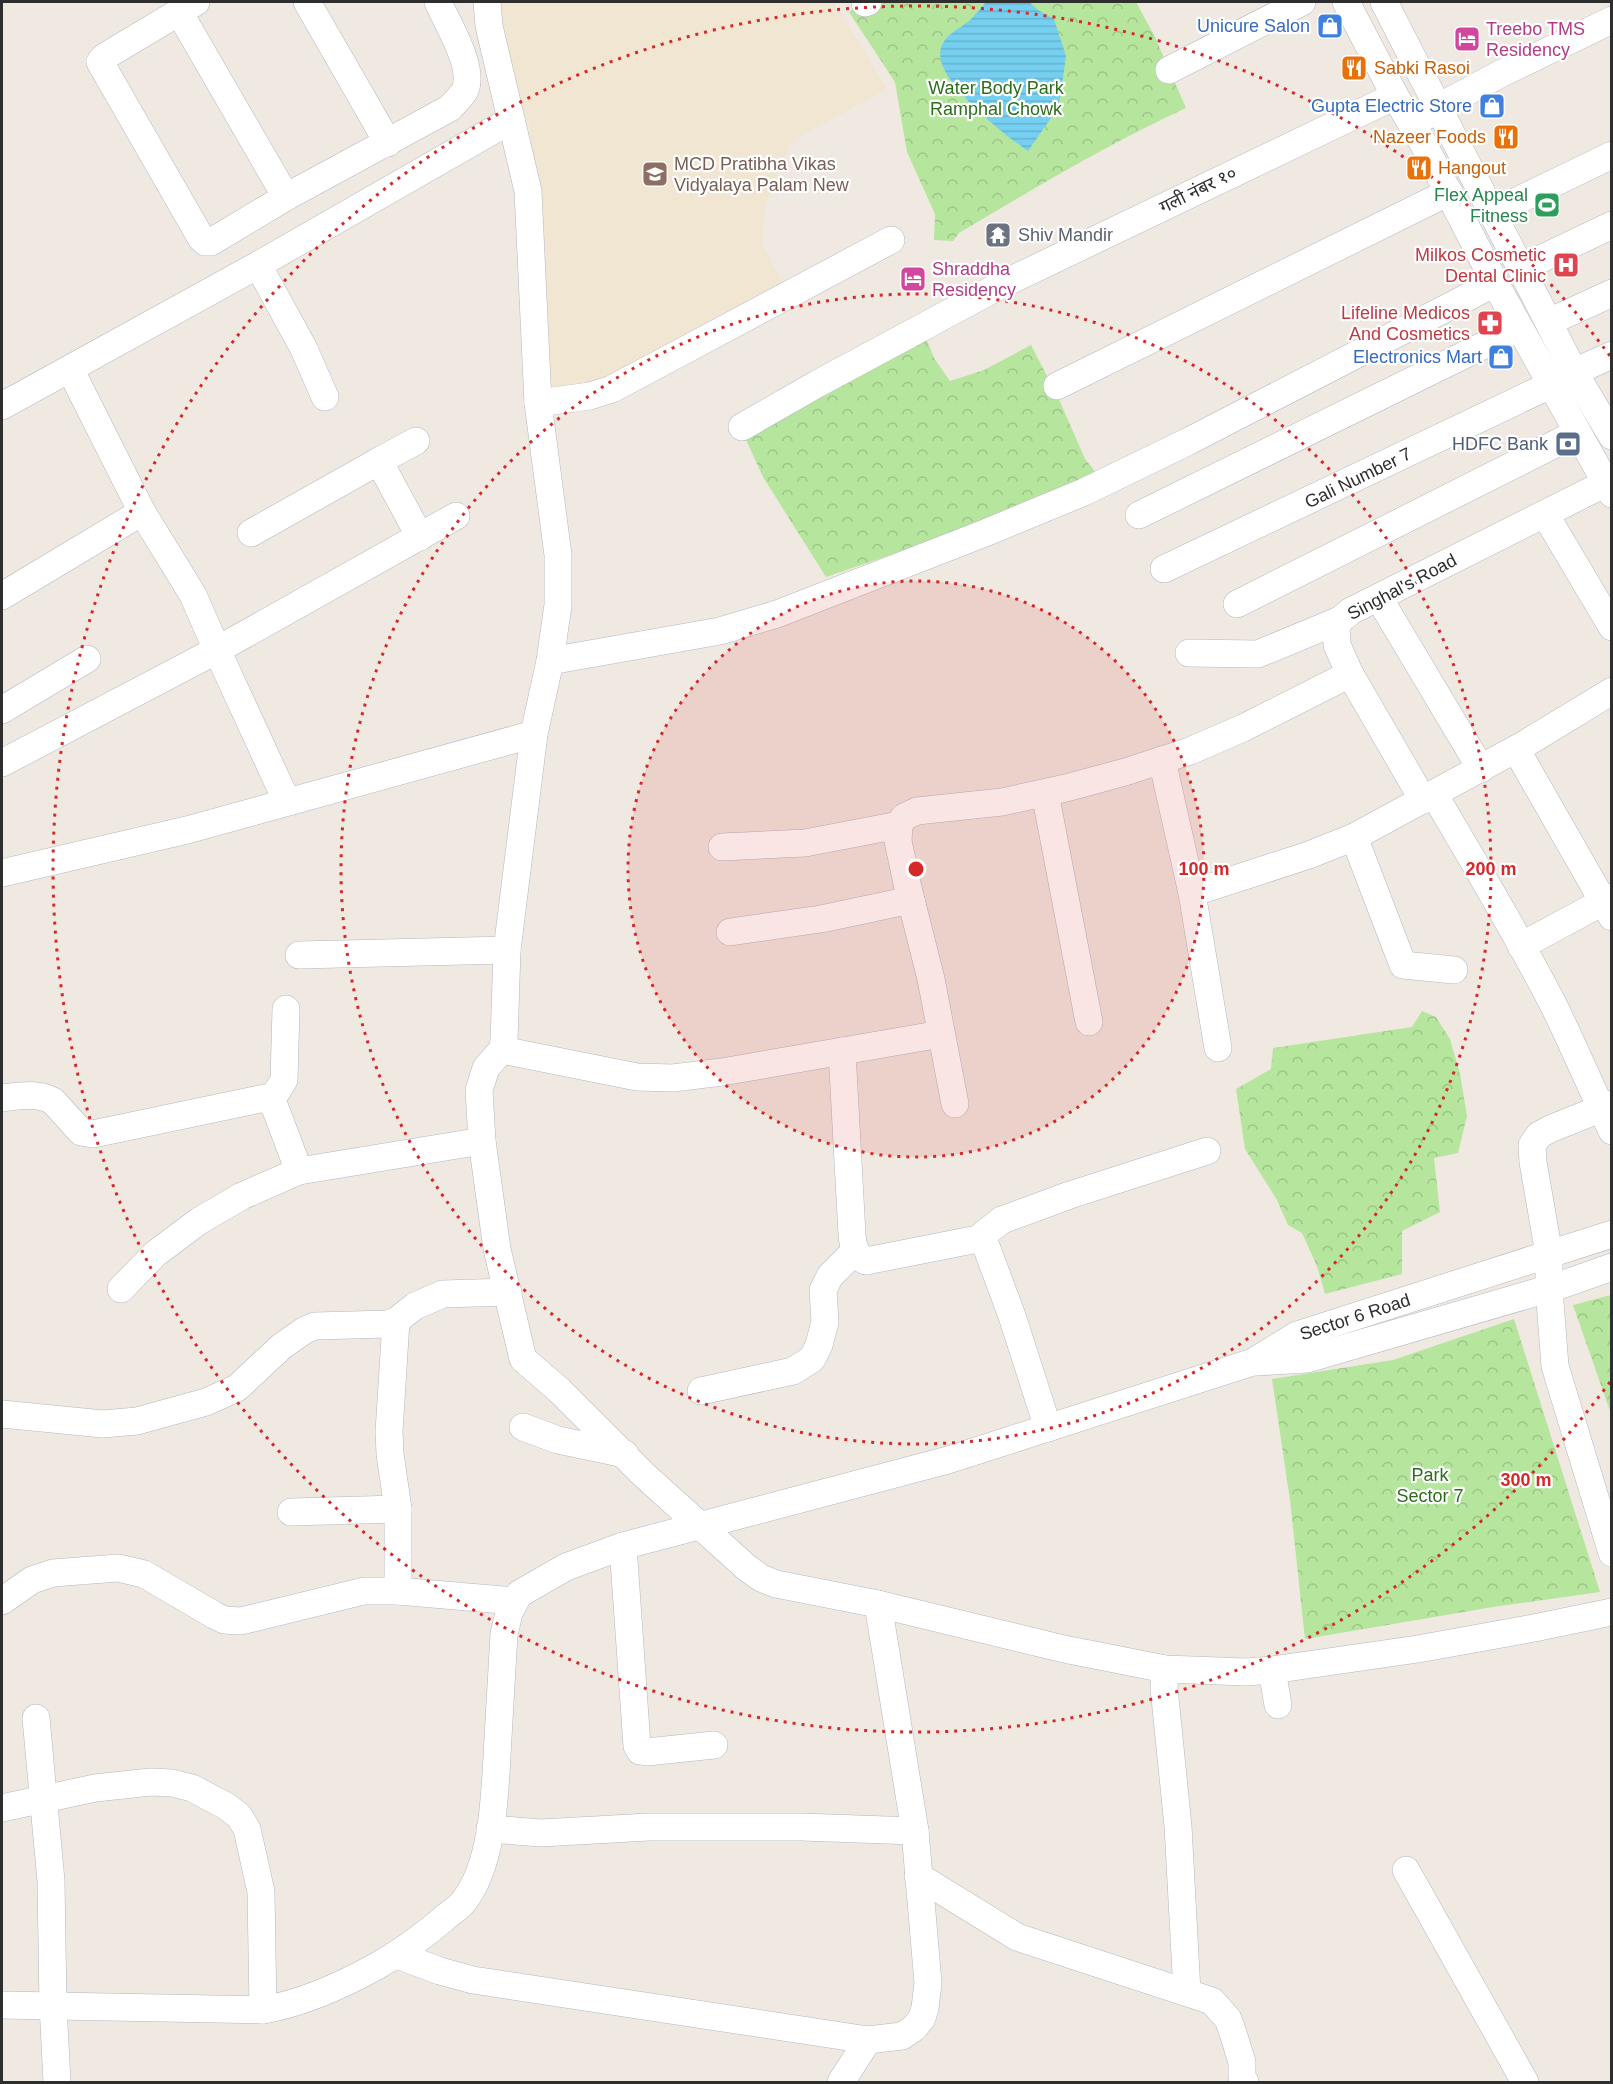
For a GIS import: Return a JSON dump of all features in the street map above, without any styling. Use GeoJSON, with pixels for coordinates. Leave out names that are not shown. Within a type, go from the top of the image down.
{"type":"FeatureCollection","features":[{"type":"Feature","properties":{"kind":"street"},"geometry":{"type":"LineString","coordinates":[[307,2],[388,143]]}},
{"type":"Feature","properties":{"kind":"street"},"geometry":{"type":"LineString","coordinates":[[286,197],[187,7],[104,57],[100,62],[201,238],[205,242],[210,242],[286,197],[450,108],[465,90],[466,68],[461,50],[438,2]]}},
{"type":"Feature","properties":{"kind":"street"},"geometry":{"type":"LineString","coordinates":[[488,2],[489,26],[528,191],[538,403],[558,555],[558,605],[550,661],[534,734],[507,950],[505,1029],[502,1050],[486,1068],[479,1090],[482,1141],[497,1249],[523,1359],[559,1390],[644,1474],[747,1568],[760,1578],[776,1584],[878,1604],[1064,1649],[1165,1670],[1246,1672],[1272,1670],[1418,1649],[1611,1612]]}},
{"type":"Feature","properties":{"kind":"street"},"geometry":{"type":"LineString","coordinates":[[1169,70],[1302,2]]}},
{"type":"Feature","properties":{"kind":"street"},"geometry":{"type":"LineString","coordinates":[[1346,2],[1449,192],[1519,328],[1609,489]]}},
{"type":"Feature","properties":{"kind":"street"},"geometry":{"type":"LineString","coordinates":[[1384,2],[1574,372],[1611,436]]}},
{"type":"Feature","properties":{"kind":"street"},"geometry":{"type":"LineString","coordinates":[[1413,125],[1437,108],[1611,20]]}},
{"type":"Feature","properties":{"kind":"street","name":"गली नंबर १०"},"geometry":{"type":"LineString","coordinates":[[742,427],[1001,285],[1395,96]]}},
{"type":"Feature","properties":{"kind":"street"},"geometry":{"type":"LineString","coordinates":[[2,406],[258,265],[511,120]]}},
{"type":"Feature","properties":{"kind":"street"},"geometry":{"type":"LineString","coordinates":[[1492,213],[1611,155]]}},
{"type":"Feature","properties":{"kind":"street"},"geometry":{"type":"LineString","coordinates":[[1057,386],[1449,192]]}},
{"type":"Feature","properties":{"kind":"street"},"geometry":{"type":"LineString","coordinates":[[1522,268],[1611,225]]}},
{"type":"Feature","properties":{"kind":"street"},"geometry":{"type":"LineString","coordinates":[[538,403],[590,396],[612,388],[891,240]]}},
{"type":"Feature","properties":{"kind":"street"},"geometry":{"type":"LineString","coordinates":[[210,242],[231,280]]}},
{"type":"Feature","properties":{"kind":"street"},"geometry":{"type":"LineString","coordinates":[[258,265],[304,349],[325,397]]}},
{"type":"Feature","properties":{"kind":"street"},"geometry":{"type":"LineString","coordinates":[[550,661],[720,631],[777,614],[985,533],[1084,492],[1166,452],[1495,283]]}},
{"type":"Feature","properties":{"kind":"street"},"geometry":{"type":"LineString","coordinates":[[1549,322],[1611,293]]}},
{"type":"Feature","properties":{"kind":"street"},"geometry":{"type":"LineString","coordinates":[[1138,515],[1519,328]]}},
{"type":"Feature","properties":{"kind":"street"},"geometry":{"type":"LineString","coordinates":[[1574,372],[1611,355]]}},
{"type":"Feature","properties":{"kind":"street"},"geometry":{"type":"LineString","coordinates":[[70,369],[142,512],[193,595],[287,802]]}},
{"type":"Feature","properties":{"kind":"street","name":"Gali Number 7"},"geometry":{"type":"LineString","coordinates":[[1164,569],[1551,385]]}},
{"type":"Feature","properties":{"kind":"street"},"geometry":{"type":"LineString","coordinates":[[1237,604],[1577,433]]}},
{"type":"Feature","properties":{"kind":"street"},"geometry":{"type":"LineString","coordinates":[[251,533],[416,441]]}},
{"type":"Feature","properties":{"kind":"street"},"geometry":{"type":"LineString","coordinates":[[379,461],[420,537]]}},
{"type":"Feature","properties":{"kind":"street","name":"Singhal's Road"},"geometry":{"type":"LineString","coordinates":[[1189,653],[1258,654],[1340,620],[1351,611],[1545,514],[1609,489]]}},
{"type":"Feature","properties":{"kind":"street"},"geometry":{"type":"LineString","coordinates":[[2,596],[142,512]]}},
{"type":"Feature","properties":{"kind":"street"},"geometry":{"type":"LineString","coordinates":[[1545,514],[1611,627]]}},
{"type":"Feature","properties":{"kind":"street"},"geometry":{"type":"LineString","coordinates":[[2,763],[218,650],[456,516]]}},
{"type":"Feature","properties":{"kind":"street"},"geometry":{"type":"LineString","coordinates":[[1379,598],[1481,769]]}},
{"type":"Feature","properties":{"kind":"street"},"geometry":{"type":"LineString","coordinates":[[1340,620],[1336,626],[1337,645],[1350,674],[1521,946],[1608,1115],[1550,1129],[1539,1135],[1532,1145],[1549,1254],[1549,1288],[1555,1366],[1611,1553]]}},
{"type":"Feature","properties":{"kind":"street"},"geometry":{"type":"LineString","coordinates":[[2,710],[87,659]]}},
{"type":"Feature","properties":{"kind":"street"},"geometry":{"type":"LineString","coordinates":[[955,1104],[932,979],[898,841],[899,825],[904,817],[917,811],[1002,802],[1125,772],[1190,751],[1243,728],[1350,674]]}},
{"type":"Feature","properties":{"kind":"street"},"geometry":{"type":"LineString","coordinates":[[1192,893],[1309,855],[1354,837],[1481,769],[1611,691]]}},
{"type":"Feature","properties":{"kind":"street"},"geometry":{"type":"LineString","coordinates":[[2,873],[187,830],[534,734]]}},
{"type":"Feature","properties":{"kind":"street"},"geometry":{"type":"LineString","coordinates":[[1516,749],[1608,906],[1521,946]]}},
{"type":"Feature","properties":{"kind":"street"},"geometry":{"type":"LineString","coordinates":[[1162,760],[1192,893],[1218,1048]]}},
{"type":"Feature","properties":{"kind":"street"},"geometry":{"type":"LineString","coordinates":[[1045,793],[1089,1022]]}},
{"type":"Feature","properties":{"kind":"street"},"geometry":{"type":"LineString","coordinates":[[723,847],[805,843],[899,825]]}},
{"type":"Feature","properties":{"kind":"street"},"geometry":{"type":"LineString","coordinates":[[1354,837],[1403,965],[1454,970]]}},
{"type":"Feature","properties":{"kind":"street"},"geometry":{"type":"LineString","coordinates":[[730,932],[821,919],[911,900]]}},
{"type":"Feature","properties":{"kind":"street"},"geometry":{"type":"LineString","coordinates":[[299,955],[507,950]]}},
{"type":"Feature","properties":{"kind":"street"},"geometry":{"type":"LineString","coordinates":[[271,1101],[284,1080],[286,1009]]}},
{"type":"Feature","properties":{"kind":"street"},"geometry":{"type":"LineString","coordinates":[[502,1050],[638,1077],[674,1078],[722,1072],[941,1034]]}},
{"type":"Feature","properties":{"kind":"street"},"geometry":{"type":"LineString","coordinates":[[842,1051],[852,1235],[855,1251],[860,1258],[866,1261],[983,1238]]}},
{"type":"Feature","properties":{"kind":"street"},"geometry":{"type":"LineString","coordinates":[[2,1098],[29,1095],[48,1098],[81,1132],[93,1134],[259,1098],[271,1101]]}},
{"type":"Feature","properties":{"kind":"street"},"geometry":{"type":"LineString","coordinates":[[271,1101],[299,1171]]}},
{"type":"Feature","properties":{"kind":"street"},"geometry":{"type":"LineString","coordinates":[[121,1289],[155,1254],[199,1221],[242,1196],[299,1171],[482,1141]]}},
{"type":"Feature","properties":{"kind":"street"},"geometry":{"type":"LineString","coordinates":[[1048,1428],[1012,1316],[983,1238],[984,1234],[1002,1220],[1081,1191],[1207,1151]]}},
{"type":"Feature","properties":{"kind":"street","name":"Sector 6 Road"},"geometry":{"type":"LineString","coordinates":[[1253,1362],[1297,1335],[1611,1234]]}},
{"type":"Feature","properties":{"kind":"street"},"geometry":{"type":"LineString","coordinates":[[701,1391],[792,1371],[812,1359],[819,1345],[825,1322],[823,1290],[830,1276],[855,1251]]}},
{"type":"Feature","properties":{"kind":"street","name":"Sector 6 Road"},"geometry":{"type":"LineString","coordinates":[[1253,1362],[1307,1359],[1549,1288],[1611,1267]]}},
{"type":"Feature","properties":{"kind":"street"},"geometry":{"type":"LineString","coordinates":[[2,1414],[103,1424],[137,1421],[206,1402],[237,1388],[294,1336],[315,1326],[377,1325],[396,1321],[415,1306],[443,1294],[508,1292]]}},
{"type":"Feature","properties":{"kind":"street"},"geometry":{"type":"LineString","coordinates":[[396,1321],[389,1432],[391,1465],[398,1509],[398,1591]]}},
{"type":"Feature","properties":{"kind":"street"},"geometry":{"type":"LineString","coordinates":[[2,2005],[263,2010],[311,1998],[352,1980],[397,1955],[463,1902],[476,1883],[490,1830],[504,1634],[514,1601],[519,1594],[566,1567],[623,1545],[948,1461],[1253,1362]]}},
{"type":"Feature","properties":{"kind":"street"},"geometry":{"type":"LineString","coordinates":[[523,1427],[558,1440],[625,1454]]}},
{"type":"Feature","properties":{"kind":"street"},"geometry":{"type":"LineString","coordinates":[[291,1512],[398,1509]]}},
{"type":"Feature","properties":{"kind":"street"},"geometry":{"type":"LineString","coordinates":[[623,1545],[637,1746],[640,1751],[647,1752],[714,1745]]}},
{"type":"Feature","properties":{"kind":"street"},"geometry":{"type":"LineString","coordinates":[[2,1601],[32,1580],[53,1573],[118,1568],[144,1574],[224,1620],[241,1621],[264,1617],[352,1592],[398,1591],[514,1601]]}},
{"type":"Feature","properties":{"kind":"street"},"geometry":{"type":"LineString","coordinates":[[397,1955],[472,1980],[868,2040],[908,2033],[922,2018],[928,1983],[915,1831],[878,1604]]}},
{"type":"Feature","properties":{"kind":"street"},"geometry":{"type":"LineString","coordinates":[[1165,1670],[1164,1688],[1178,1826],[1187,1992]]}},
{"type":"Feature","properties":{"kind":"street"},"geometry":{"type":"LineString","coordinates":[[1272,1670],[1278,1705]]}},
{"type":"Feature","properties":{"kind":"street"},"geometry":{"type":"LineString","coordinates":[[36,1718],[51,1881],[57,2082]]}},
{"type":"Feature","properties":{"kind":"street"},"geometry":{"type":"LineString","coordinates":[[2,1808],[44,1797],[95,1788],[152,1782],[172,1783],[192,1788],[211,1797],[239,1816],[247,1829],[254,1852],[261,1892],[263,2010]]}},
{"type":"Feature","properties":{"kind":"street"},"geometry":{"type":"LineString","coordinates":[[490,1830],[541,1833],[649,1827],[801,1827],[915,1831]]}},
{"type":"Feature","properties":{"kind":"street"},"geometry":{"type":"LineString","coordinates":[[1406,1870],[1525,2082]]}},
{"type":"Feature","properties":{"kind":"street"},"geometry":{"type":"LineString","coordinates":[[918,1876],[1017,1937],[1212,2001],[1228,2019],[1242,2062],[1242,2077],[1245,2082]]}},
{"type":"Feature","properties":{"kind":"street"},"geometry":{"type":"LineString","coordinates":[[842,2082],[868,2040]]}},
{"type":"Feature","properties":{"kind":"shaded area","name":"MCD Pratibha Vikas Vidyalaya Palam New"},"geometry":{"type":"Polygon","coordinates":[[[498,2],[834,2],[887,89],[791,141],[765,207],[762,244],[783,284],[600,383],[545,395],[530,126],[515,88],[497,19],[498,2]]]}},
{"type":"Feature","properties":{"kind":"green space","name":"Water Body Park Ramphal Chowk"},"geometry":{"type":"Polygon","coordinates":[[[862,2],[1136,2],[1154,35],[1186,108],[1099,152],[959,233],[953,241],[934,240],[935,214],[907,152],[895,82],[849,12],[862,2]]]}},
{"type":"Feature","properties":{"kind":"green space"},"geometry":{"type":"Polygon","coordinates":[[[920,323],[934,358],[950,381],[984,370],[1031,345],[1058,397],[1085,459],[1097,474],[995,519],[826,577],[763,477],[742,431],[920,323]]]}},
{"type":"Feature","properties":{"kind":"green space"},"geometry":{"type":"Polygon","coordinates":[[[1422,1011],[1436,1017],[1450,1039],[1460,1074],[1467,1116],[1458,1153],[1434,1158],[1440,1212],[1402,1231],[1402,1274],[1325,1294],[1317,1266],[1302,1233],[1288,1225],[1277,1200],[1245,1149],[1236,1089],[1271,1069],[1273,1048],[1412,1027],[1422,1011]]]}},
{"type":"Feature","properties":{"kind":"green space"},"geometry":{"type":"Polygon","coordinates":[[[1612,1295],[1611,1414],[1573,1305],[1612,1295]]]}},
{"type":"Feature","properties":{"kind":"green space","name":"Park Sector 7"},"geometry":{"type":"Polygon","coordinates":[[[1514,1319],[1600,1592],[1493,1607],[1305,1639],[1290,1500],[1272,1379],[1393,1360],[1514,1319]]]}},
{"type":"Feature","properties":{"kind":"water"},"geometry":{"type":"Polygon","coordinates":[[[986,2],[1029,2],[1054,19],[1066,56],[1060,99],[1051,118],[1028,151],[972,105],[947,75],[941,60],[941,48],[946,39],[970,20],[986,2]]]}},
{"type":"Feature","properties":{"kind":"place","name":"Unicure Salon"},"geometry":{"type":"Point","coordinates":[1330,26]}},
{"type":"Feature","properties":{"kind":"place","name":"Treebo TMS Residency"},"geometry":{"type":"Point","coordinates":[1467,39]}},
{"type":"Feature","properties":{"kind":"place","name":"Sabki Rasoi"},"geometry":{"type":"Point","coordinates":[1354,68]}},
{"type":"Feature","properties":{"kind":"place","name":"Gupta Electric Store"},"geometry":{"type":"Point","coordinates":[1492,106]}},
{"type":"Feature","properties":{"kind":"place","name":"Nazeer Foods"},"geometry":{"type":"Point","coordinates":[1506,137]}},
{"type":"Feature","properties":{"kind":"place","name":"Hangout"},"geometry":{"type":"Point","coordinates":[1419,168]}},
{"type":"Feature","properties":{"kind":"place","name":"MCD Pratibha Vikas Vidyalaya Palam New"},"geometry":{"type":"Point","coordinates":[655,174]}},
{"type":"Feature","properties":{"kind":"place","name":"Flex Appeal Fitness"},"geometry":{"type":"Point","coordinates":[1547,205]}},
{"type":"Feature","properties":{"kind":"place","name":"Shiv Mandir"},"geometry":{"type":"Point","coordinates":[998,235]}},
{"type":"Feature","properties":{"kind":"place","name":"Milkos Cosmetic Dental Clinic"},"geometry":{"type":"Point","coordinates":[1566,265]}},
{"type":"Feature","properties":{"kind":"place","name":"Shraddha Residency"},"geometry":{"type":"Point","coordinates":[913,279]}},
{"type":"Feature","properties":{"kind":"place","name":"Lifeline Medicos And Cosmetics"},"geometry":{"type":"Point","coordinates":[1490,323]}},
{"type":"Feature","properties":{"kind":"place","name":"Electronics Mart"},"geometry":{"type":"Point","coordinates":[1501,357]}},
{"type":"Feature","properties":{"kind":"place","name":"HDFC Bank"},"geometry":{"type":"Point","coordinates":[1568,444]}}]}
